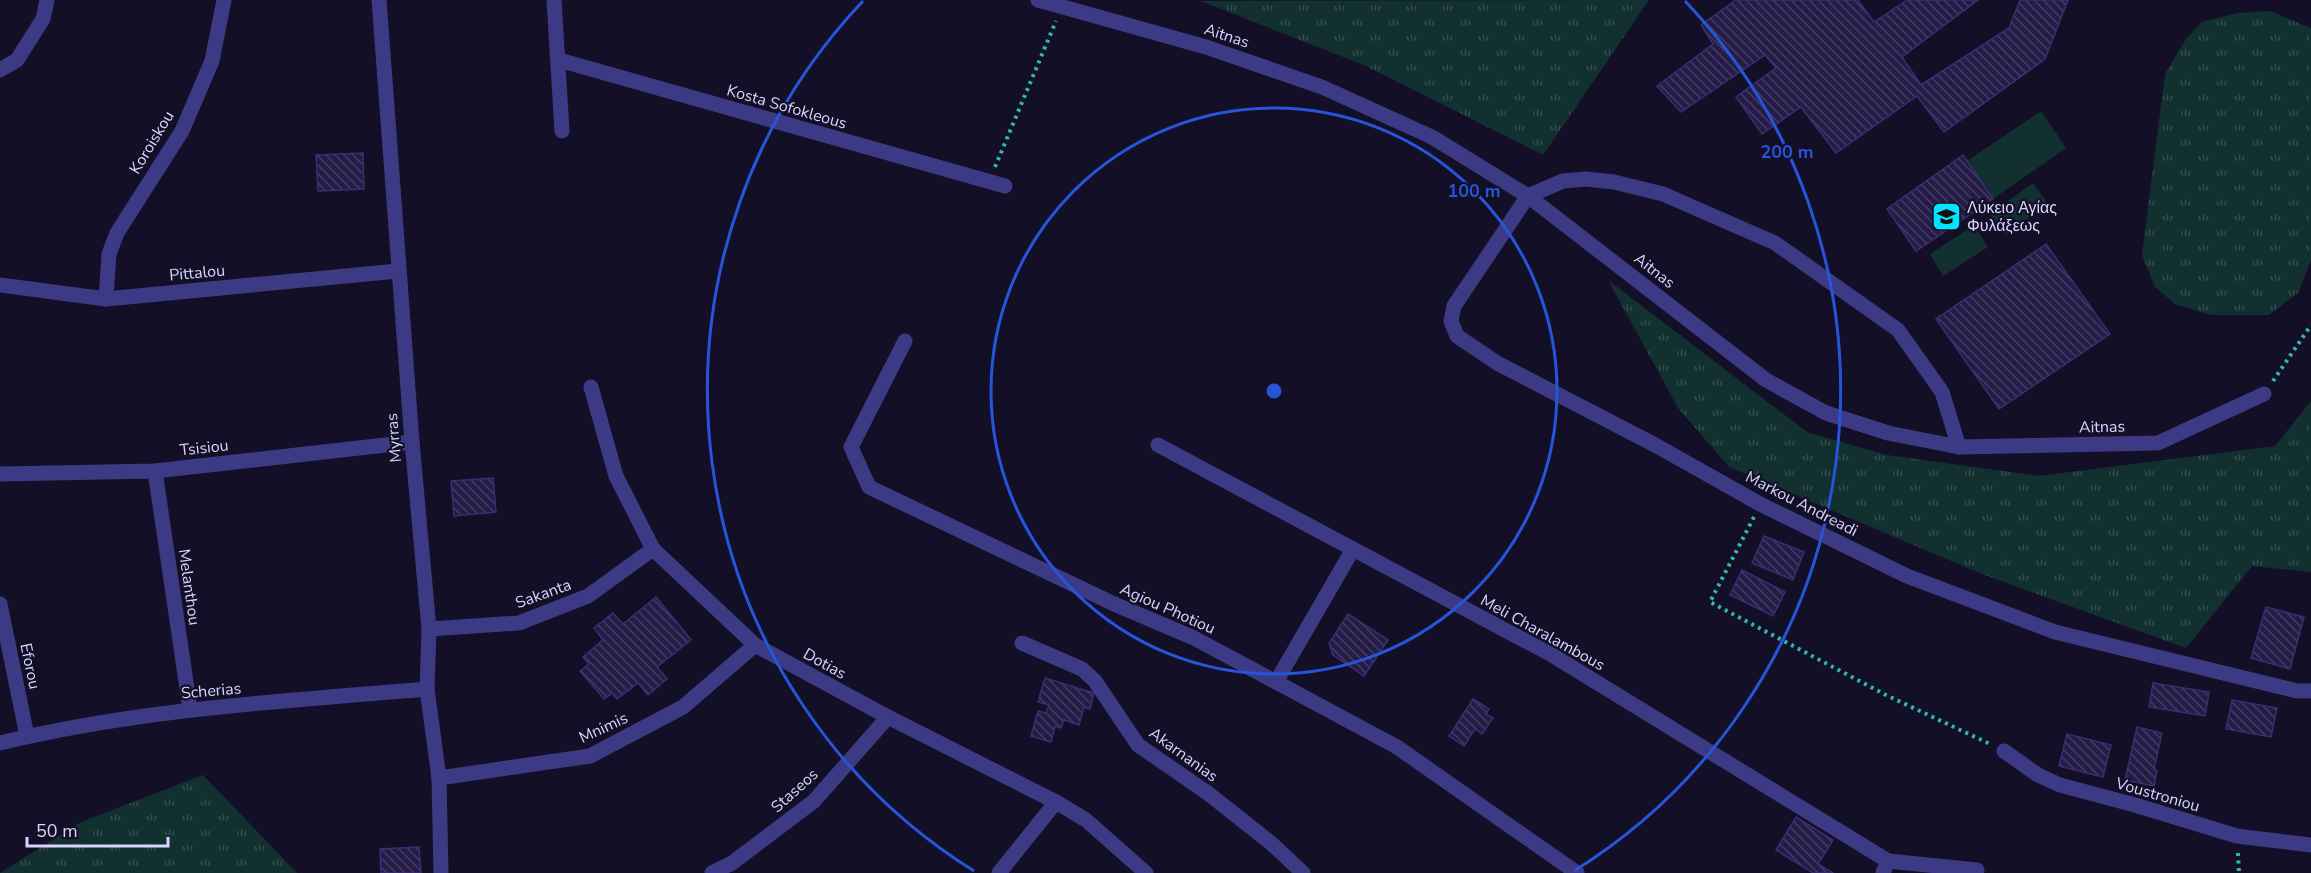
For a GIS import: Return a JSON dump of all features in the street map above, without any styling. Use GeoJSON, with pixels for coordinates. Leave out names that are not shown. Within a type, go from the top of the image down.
{"type":"FeatureCollection","features":[{"type":"Feature","properties":{"kind":"street"},"geometry":{"type":"LineString","coordinates":[[0,70],[17,60],[42,19],[47,0]]}},
{"type":"Feature","properties":{"kind":"street","name":"Koroiskou"},"geometry":{"type":"LineString","coordinates":[[106,299],[109,254],[117,232],[182,131],[212,61],[224,0]]}},
{"type":"Feature","properties":{"kind":"street","name":"Myrras"},"geometry":{"type":"LineString","coordinates":[[379,0],[411,442],[429,629],[428,689],[439,778],[441,873]]}},
{"type":"Feature","properties":{"kind":"street"},"geometry":{"type":"LineString","coordinates":[[554,0],[562,130]]}},
{"type":"Feature","properties":{"kind":"street","name":"Aitnas"},"geometry":{"type":"LineString","coordinates":[[1038,0],[1206,47],[1322,87],[1432,137],[1528,196],[1766,380],[1826,412],[1888,433],[1959,447],[2158,443],[2264,394]]}},
{"type":"Feature","properties":{"kind":"street","name":"Kosta Sofokleous"},"geometry":{"type":"LineString","coordinates":[[559,60],[1005,186]]}},
{"type":"Feature","properties":{"kind":"street"},"geometry":{"type":"LineString","coordinates":[[1528,196],[1563,182],[1586,179],[1614,182],[1663,194],[1775,243],[1898,330],[1942,392],[1959,447]]}},
{"type":"Feature","properties":{"kind":"street","name":"Markou Andreadi"},"geometry":{"type":"LineString","coordinates":[[1528,196],[1454,306],[1451,321],[1457,336],[1497,363],[1657,446],[1760,504],[1906,576],[2055,632],[2297,691],[2311,691]]}},
{"type":"Feature","properties":{"kind":"street","name":"Pittalou"},"geometry":{"type":"LineString","coordinates":[[0,285],[106,299],[398,272]]}},
{"type":"Feature","properties":{"kind":"street","name":"Agiou Photiou"},"geometry":{"type":"LineString","coordinates":[[905,341],[851,447],[869,487],[1101,598],[1194,638],[1397,747],[1577,873]]}},
{"type":"Feature","properties":{"kind":"street","name":"Dotias"},"geometry":{"type":"LineString","coordinates":[[591,387],[616,476],[653,549],[755,645],[888,717],[1056,802],[1086,820],[1146,873]]}},
{"type":"Feature","properties":{"kind":"street","name":"Tsisiou"},"geometry":{"type":"LineString","coordinates":[[0,474],[154,471],[411,442]]}},
{"type":"Feature","properties":{"kind":"street","name":"Meli Charalambous"},"geometry":{"type":"LineString","coordinates":[[1158,445],[1552,655],[1886,867]]}},
{"type":"Feature","properties":{"kind":"street","name":"Melanthou"},"geometry":{"type":"LineString","coordinates":[[154,471],[190,709]]}},
{"type":"Feature","properties":{"kind":"street","name":"Sakanta"},"geometry":{"type":"LineString","coordinates":[[429,629],[519,622],[588,596],[653,549]]}},
{"type":"Feature","properties":{"kind":"street"},"geometry":{"type":"LineString","coordinates":[[1276,682],[1353,549]]}},
{"type":"Feature","properties":{"kind":"street","name":"Eforou"},"geometry":{"type":"LineString","coordinates":[[0,604],[27,736]]}},
{"type":"Feature","properties":{"kind":"street","name":"Akarnanias"},"geometry":{"type":"LineString","coordinates":[[1022,643],[1082,669],[1095,681],[1138,745],[1209,794],[1303,873]]}},
{"type":"Feature","properties":{"kind":"street","name":"Mnimis"},"geometry":{"type":"LineString","coordinates":[[439,778],[590,756],[683,707],[755,645]]}},
{"type":"Feature","properties":{"kind":"street","name":"Scherias"},"geometry":{"type":"LineString","coordinates":[[0,743],[27,736],[190,709],[428,689]]}},
{"type":"Feature","properties":{"kind":"street","name":"Staseos"},"geometry":{"type":"LineString","coordinates":[[712,873],[732,863],[814,801],[888,717]]}},
{"type":"Feature","properties":{"kind":"street","name":"Voustroniou"},"geometry":{"type":"LineString","coordinates":[[2004,751],[2038,775],[2060,785],[2237,836],[2311,845]]}},
{"type":"Feature","properties":{"kind":"street"},"geometry":{"type":"LineString","coordinates":[[999,873],[1056,802]]}},
{"type":"Feature","properties":{"kind":"street"},"geometry":{"type":"LineString","coordinates":[[1886,867],[1977,870]]}},
{"type":"Feature","properties":{"kind":"path"},"geometry":{"type":"LineString","coordinates":[[988,181],[1062,7]]}},
{"type":"Feature","properties":{"kind":"path"},"geometry":{"type":"LineString","coordinates":[[2264,394],[2311,325]]}},
{"type":"Feature","properties":{"kind":"path"},"geometry":{"type":"LineString","coordinates":[[1760,504],[1710,602],[1886,695],[2004,751]]}},
{"type":"Feature","properties":{"kind":"green space"},"geometry":{"type":"Polygon","coordinates":[[[1649,0],[1543,155],[1366,66],[1201,1],[1649,0]]]}},
{"type":"Feature","properties":{"kind":"green space"},"geometry":{"type":"Polygon","coordinates":[[[2270,11],[2311,28],[2311,260],[2298,293],[2269,315],[2210,315],[2175,304],[2155,287],[2142,255],[2165,74],[2186,39],[2202,22],[2237,13],[2270,11]]]}},
{"type":"Feature","properties":{"kind":"green space"},"geometry":{"type":"Polygon","coordinates":[[[2041,111],[2066,148],[1993,199],[1967,161],[2041,111]]]}},
{"type":"Feature","properties":{"kind":"green space"},"geometry":{"type":"Polygon","coordinates":[[[2033,183],[2048,204],[2005,235],[1990,214],[2033,183]]]}},
{"type":"Feature","properties":{"kind":"green space"},"geometry":{"type":"Polygon","coordinates":[[[1974,225],[1988,247],[1943,276],[1930,254],[1974,225]]]}},
{"type":"Feature","properties":{"kind":"green space"},"geometry":{"type":"Polygon","coordinates":[[[1608,280],[1807,432],[1887,455],[2039,476],[2275,446],[2311,401],[2311,572],[2252,566],[2186,648],[1982,574],[1729,467],[1678,408],[1608,280]]]}},
{"type":"Feature","properties":{"kind":"green space"},"geometry":{"type":"Polygon","coordinates":[[[203,775],[297,873],[0,873],[81,822],[203,775]]]}},
{"type":"Feature","properties":{"kind":"building"},"geometry":{"type":"Polygon","coordinates":[[[1736,0],[1858,0],[1874,22],[1907,0],[1978,0],[1902,57],[1921,85],[2009,28],[2020,0],[2068,0],[2045,59],[1944,132],[1917,96],[1836,153],[1801,107],[1762,134],[1736,97],[1776,68],[1765,55],[1681,112],[1657,86],[1713,44],[1701,25],[1736,0]]]}},
{"type":"Feature","properties":{"kind":"building"},"geometry":{"type":"Polygon","coordinates":[[[363,153],[364,189],[318,191],[316,155],[363,153]]]}},
{"type":"Feature","properties":{"kind":"building"},"geometry":{"type":"Polygon","coordinates":[[[1963,155],[1993,199],[1916,251],[1887,209],[1963,155]]]}},
{"type":"Feature","properties":{"kind":"building"},"geometry":{"type":"Polygon","coordinates":[[[2046,244],[2110,334],[1999,409],[1936,319],[2046,244]]]}},
{"type":"Feature","properties":{"kind":"building"},"geometry":{"type":"Polygon","coordinates":[[[493,478],[496,512],[454,516],[451,481],[493,478]]]}},
{"type":"Feature","properties":{"kind":"building"},"geometry":{"type":"Polygon","coordinates":[[[1764,536],[1804,552],[1793,580],[1752,563],[1764,536]]]}},
{"type":"Feature","properties":{"kind":"building"},"geometry":{"type":"Polygon","coordinates":[[[1742,570],[1785,592],[1773,616],[1730,595],[1742,570]]]}},
{"type":"Feature","properties":{"kind":"building"},"geometry":{"type":"Polygon","coordinates":[[[656,597],[691,640],[657,667],[667,679],[648,695],[638,683],[617,699],[612,693],[604,699],[580,671],[589,664],[583,657],[603,640],[594,628],[613,613],[623,624],[656,597]]]}},
{"type":"Feature","properties":{"kind":"building"},"geometry":{"type":"Polygon","coordinates":[[[2266,607],[2304,617],[2290,669],[2251,658],[2266,607]]]}},
{"type":"Feature","properties":{"kind":"building"},"geometry":{"type":"Polygon","coordinates":[[[1348,614],[1388,640],[1364,676],[1333,655],[1329,643],[1348,614]]]}},
{"type":"Feature","properties":{"kind":"building"},"geometry":{"type":"Polygon","coordinates":[[[1045,678],[1094,693],[1090,709],[1084,707],[1079,725],[1064,720],[1061,728],[1055,726],[1051,742],[1031,736],[1038,711],[1046,713],[1049,705],[1038,702],[1045,678]]]}},
{"type":"Feature","properties":{"kind":"building"},"geometry":{"type":"Polygon","coordinates":[[[2153,683],[2209,692],[2205,716],[2149,707],[2153,683]]]}},
{"type":"Feature","properties":{"kind":"building"},"geometry":{"type":"Polygon","coordinates":[[[1473,699],[1489,709],[1486,714],[1493,718],[1482,734],[1475,729],[1464,746],[1449,736],[1473,699]]]}},
{"type":"Feature","properties":{"kind":"building"},"geometry":{"type":"Polygon","coordinates":[[[2232,700],[2277,708],[2271,737],[2226,729],[2232,700]]]}},
{"type":"Feature","properties":{"kind":"building"},"geometry":{"type":"Polygon","coordinates":[[[2137,727],[2162,733],[2154,769],[2157,770],[2154,786],[2125,780],[2137,727]]]}},
{"type":"Feature","properties":{"kind":"building"},"geometry":{"type":"Polygon","coordinates":[[[2067,734],[2111,745],[2103,777],[2059,766],[2067,734]]]}},
{"type":"Feature","properties":{"kind":"building"},"geometry":{"type":"Polygon","coordinates":[[[1796,817],[1833,840],[1818,864],[1833,873],[1813,873],[1776,850],[1796,817]]]}},
{"type":"Feature","properties":{"kind":"building"},"geometry":{"type":"Polygon","coordinates":[[[419,847],[421,873],[381,873],[380,849],[419,847]]]}},
{"type":"Feature","properties":{"kind":"place","name":"Λύκειο Αγίας Φυλάξεως"},"geometry":{"type":"Point","coordinates":[1946,216]}}]}
